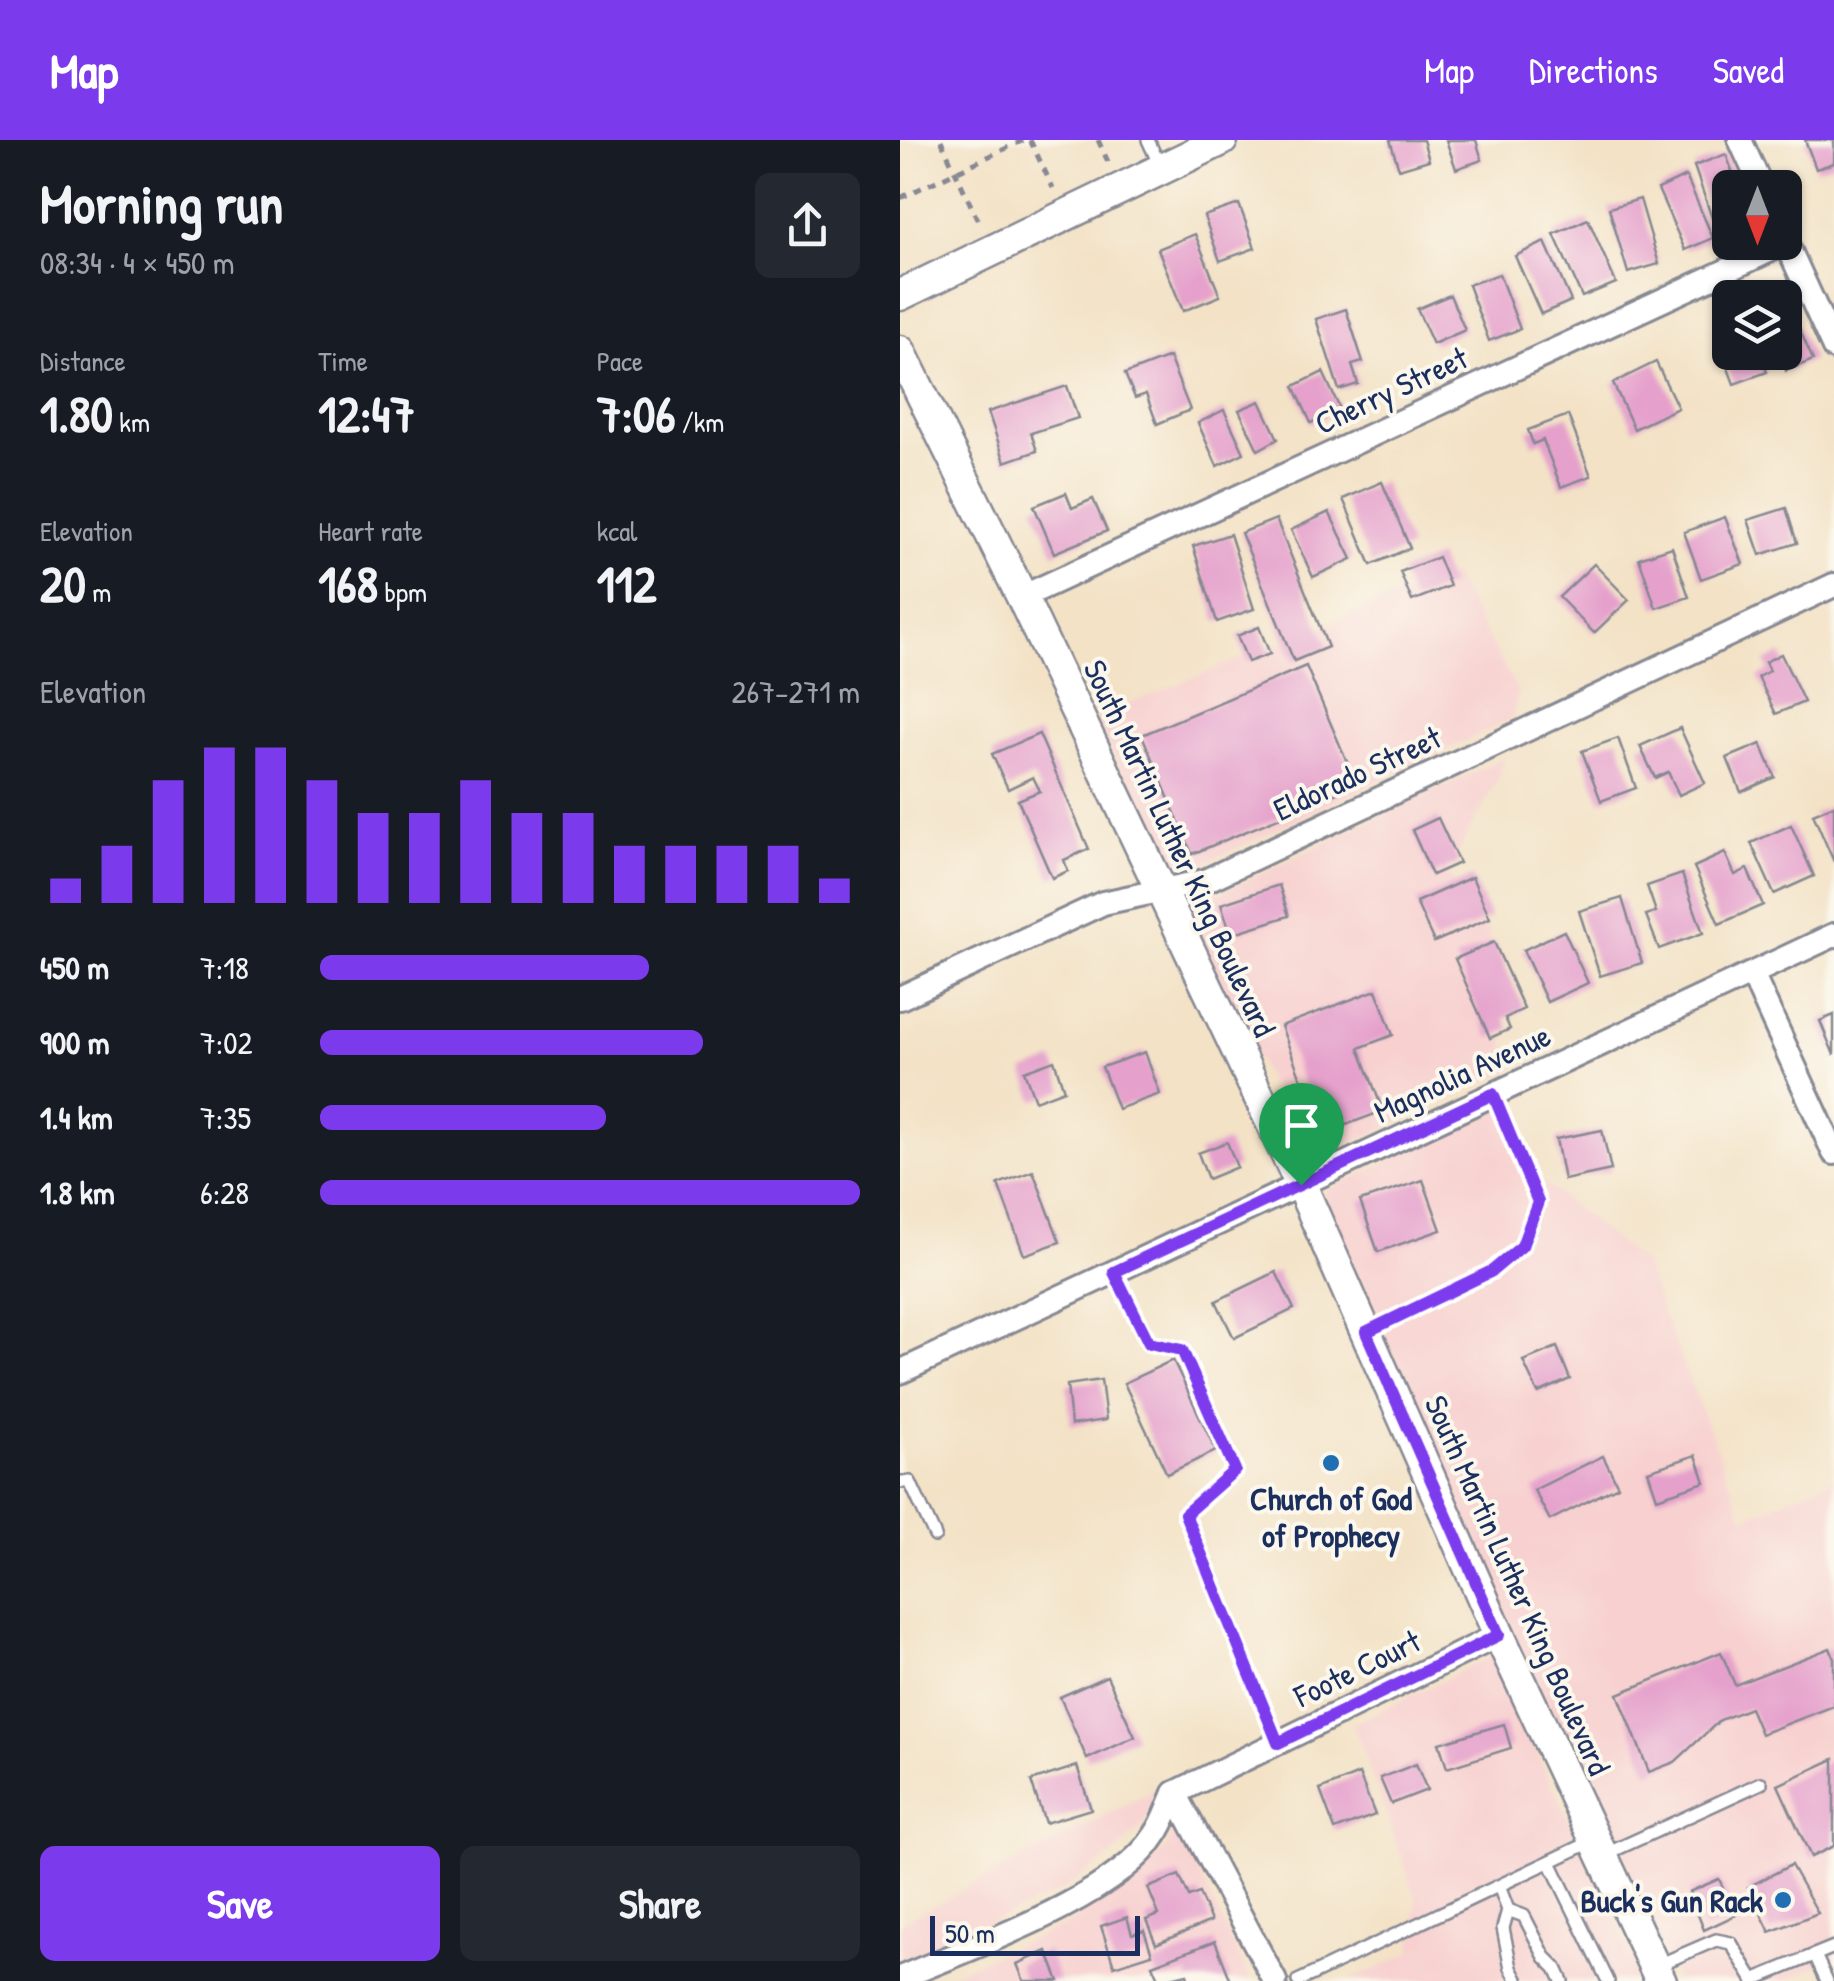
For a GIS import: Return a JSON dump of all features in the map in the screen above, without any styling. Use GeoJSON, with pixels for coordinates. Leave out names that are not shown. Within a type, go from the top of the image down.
{"type":"FeatureCollection","features":[{"type":"Feature","properties":{"kind":"street"},"geometry":{"type":"LineString","coordinates":[[900,295],[1222,140]]}},
{"type":"Feature","properties":{"kind":"street"},"geometry":{"type":"LineString","coordinates":[[1740,140],[1754,170]]}},
{"type":"Feature","properties":{"kind":"street","name":"Cherry Street"},"geometry":{"type":"LineString","coordinates":[[1022,597],[1747,260]]}},
{"type":"Feature","properties":{"kind":"street"},"geometry":{"type":"LineString","coordinates":[[1794,260],[1834,348]]}},
{"type":"Feature","properties":{"kind":"street","name":"South Martin Luther King Boulevard"},"geometry":{"type":"LineString","coordinates":[[900,351],[1022,597],[1301,1185],[1499,1635],[1658,1974]]}},
{"type":"Feature","properties":{"kind":"street","name":"Eldorado Street"},"geometry":{"type":"LineString","coordinates":[[900,998],[1102,903],[1204,881],[1834,584]]}},
{"type":"Feature","properties":{"kind":"street","name":"Magnolia Avenue"},"geometry":{"type":"LineString","coordinates":[[900,1372],[1834,935]]}},
{"type":"Feature","properties":{"kind":"street"},"geometry":{"type":"LineString","coordinates":[[1752,974],[1834,1153]]}},
{"type":"Feature","properties":{"kind":"street","name":"Foote Court"},"geometry":{"type":"LineString","coordinates":[[1175,1793],[1499,1635]]}},
{"type":"Feature","properties":{"kind":"street"},"geometry":{"type":"LineString","coordinates":[[900,1978],[1062,1908],[1122,1868],[1155,1837],[1175,1793]]}},
{"type":"Feature","properties":{"kind":"street"},"geometry":{"type":"LineString","coordinates":[[1175,1793],[1275,1981]]}},
{"type":"Feature","properties":{"kind":"lane"},"geometry":{"type":"LineString","coordinates":[[1148,140],[1162,169]]}},
{"type":"Feature","properties":{"kind":"lane"},"geometry":{"type":"LineString","coordinates":[[1366,1332],[1492,1271],[1522,1246],[1538,1202],[1493,1094]]}},
{"type":"Feature","properties":{"kind":"lane"},"geometry":{"type":"LineString","coordinates":[[1114,1272],[1149,1343],[1182,1350],[1235,1470],[1185,1514],[1278,1743]]}},
{"type":"Feature","properties":{"kind":"lane"},"geometry":{"type":"LineString","coordinates":[[900,1482],[910,1482],[935,1536]]}},
{"type":"Feature","properties":{"kind":"lane"},"geometry":{"type":"LineString","coordinates":[[1298,1981],[1550,1862],[1599,1848],[1760,1783]]}},
{"type":"Feature","properties":{"kind":"lane"},"geometry":{"type":"LineString","coordinates":[[1550,1862],[1608,1981]]}},
{"type":"Feature","properties":{"kind":"lane"},"geometry":{"type":"LineString","coordinates":[[1499,1886],[1508,1910],[1503,1928],[1518,1981]]}},
{"type":"Feature","properties":{"kind":"lane"},"geometry":{"type":"LineString","coordinates":[[1508,1910],[1524,1916],[1562,1981]]}},
{"type":"Feature","properties":{"kind":"lane"},"geometry":{"type":"LineString","coordinates":[[1658,1974],[1716,1940],[1731,1942],[1753,1981],[1834,1947]]}},
{"type":"Feature","properties":{"kind":"lane"},"geometry":{"type":"LineString","coordinates":[[1815,1955],[1827,1981]]}},
{"type":"Feature","properties":{"kind":"path"},"geometry":{"type":"LineString","coordinates":[[941,140],[980,225]]}},
{"type":"Feature","properties":{"kind":"path"},"geometry":{"type":"LineString","coordinates":[[900,198],[1027,140],[1054,191]]}},
{"type":"Feature","properties":{"kind":"path"},"geometry":{"type":"LineString","coordinates":[[1098,140],[1110,165]]}},
{"type":"Feature","properties":{"kind":"shaded area"},"geometry":{"type":"Polygon","coordinates":[[[1452,574],[1518,692],[1512,719],[1201,865],[1169,871],[1096,717],[1452,574]]]}},
{"type":"Feature","properties":{"kind":"shaded area"},"geometry":{"type":"Polygon","coordinates":[[[1504,758],[1500,776],[1447,871],[1488,931],[1509,1070],[1307,1164],[1184,902],[1210,897],[1504,758]]]}},
{"type":"Feature","properties":{"kind":"shaded area"},"geometry":{"type":"Polygon","coordinates":[[[1512,1103],[1518,1162],[1643,1263],[1744,1518],[1834,1479],[1834,1958],[1785,1981],[1678,1981],[1511,1628],[1321,1193],[1512,1103]]]}},
{"type":"Feature","properties":{"kind":"shaded area"},"geometry":{"type":"Polygon","coordinates":[[[1492,1656],[1645,1981],[1349,1981],[1411,1953],[1417,1900],[1353,1724],[1492,1656]]]}},
{"type":"Feature","properties":{"kind":"shaded area"},"geometry":{"type":"Polygon","coordinates":[[[1156,1789],[1158,1794],[1143,1827],[1113,1855],[1056,1894],[900,1960],[900,1923],[1156,1789]]]}},
{"type":"Feature","properties":{"kind":"shaded area"},"geometry":{"type":"Polygon","coordinates":[[[1176,1826],[1251,1981],[933,1981],[1067,1924],[1131,1880],[1164,1850],[1176,1826]]]}},
{"type":"Feature","properties":{"kind":"building"},"geometry":{"type":"Polygon","coordinates":[[[1390,140],[1423,140],[1429,160],[1399,169],[1390,140]]]}},
{"type":"Feature","properties":{"kind":"building"},"geometry":{"type":"Polygon","coordinates":[[[1446,140],[1476,140],[1482,160],[1456,169],[1446,140]]]}},
{"type":"Feature","properties":{"kind":"building"},"geometry":{"type":"Polygon","coordinates":[[[1805,140],[1834,140],[1834,163],[1816,169],[1805,140]]]}},
{"type":"Feature","properties":{"kind":"building"},"geometry":{"type":"Polygon","coordinates":[[[1726,154],[1732,170],[1712,170],[1712,218],[1694,166],[1726,154]]]}},
{"type":"Feature","properties":{"kind":"building"},"geometry":{"type":"Polygon","coordinates":[[[1686,176],[1712,238],[1685,250],[1658,189],[1686,176]]]}},
{"type":"Feature","properties":{"kind":"building"},"geometry":{"type":"Polygon","coordinates":[[[1640,199],[1659,264],[1628,273],[1609,208],[1640,199]]]}},
{"type":"Feature","properties":{"kind":"building"},"geometry":{"type":"Polygon","coordinates":[[[1239,204],[1255,248],[1220,261],[1204,216],[1239,204]]]}},
{"type":"Feature","properties":{"kind":"building"},"geometry":{"type":"Polygon","coordinates":[[[1588,219],[1616,283],[1582,297],[1554,234],[1588,219]]]}},
{"type":"Feature","properties":{"kind":"building"},"geometry":{"type":"Polygon","coordinates":[[[1195,234],[1220,296],[1183,311],[1158,249],[1195,234]]]}},
{"type":"Feature","properties":{"kind":"building"},"geometry":{"type":"Polygon","coordinates":[[[1545,242],[1571,301],[1541,314],[1515,256],[1545,242]]]}},
{"type":"Feature","properties":{"kind":"building"},"geometry":{"type":"Polygon","coordinates":[[[1499,274],[1520,329],[1489,341],[1468,285],[1499,274]]]}},
{"type":"Feature","properties":{"kind":"building"},"geometry":{"type":"Polygon","coordinates":[[[1450,295],[1465,330],[1433,344],[1417,309],[1450,295]]]}},
{"type":"Feature","properties":{"kind":"building"},"geometry":{"type":"Polygon","coordinates":[[[1346,309],[1363,362],[1352,365],[1358,384],[1339,390],[1316,319],[1346,309]]]}},
{"type":"Feature","properties":{"kind":"building"},"geometry":{"type":"Polygon","coordinates":[[[1802,335],[1813,360],[1802,364],[1802,335]]]}},
{"type":"Feature","properties":{"kind":"building"},"geometry":{"type":"Polygon","coordinates":[[[1169,357],[1190,410],[1157,424],[1146,394],[1135,398],[1125,374],[1169,357]]]}},
{"type":"Feature","properties":{"kind":"building"},"geometry":{"type":"Polygon","coordinates":[[[1656,362],[1678,408],[1634,429],[1613,383],[1656,362]]]}},
{"type":"Feature","properties":{"kind":"building"},"geometry":{"type":"Polygon","coordinates":[[[1729,370],[1766,370],[1767,372],[1734,384],[1729,370]]]}},
{"type":"Feature","properties":{"kind":"building"},"geometry":{"type":"Polygon","coordinates":[[[1323,372],[1340,409],[1311,423],[1294,386],[1323,372]]]}},
{"type":"Feature","properties":{"kind":"building"},"geometry":{"type":"Polygon","coordinates":[[[1067,386],[1078,418],[1031,433],[1037,451],[1005,462],[988,412],[1067,386]]]}},
{"type":"Feature","properties":{"kind":"building"},"geometry":{"type":"Polygon","coordinates":[[[1260,401],[1278,439],[1258,450],[1239,410],[1260,401]]]}},
{"type":"Feature","properties":{"kind":"building"},"geometry":{"type":"Polygon","coordinates":[[[1224,410],[1244,453],[1217,466],[1198,423],[1224,410]]]}},
{"type":"Feature","properties":{"kind":"building"},"geometry":{"type":"Polygon","coordinates":[[[1568,415],[1591,476],[1561,487],[1543,440],[1533,444],[1528,430],[1568,415]]]}},
{"type":"Feature","properties":{"kind":"building"},"geometry":{"type":"Polygon","coordinates":[[[1382,482],[1410,548],[1371,565],[1343,499],[1382,482]]]}},
{"type":"Feature","properties":{"kind":"building"},"geometry":{"type":"Polygon","coordinates":[[[1066,493],[1072,508],[1093,499],[1107,531],[1054,553],[1034,506],[1066,493]]]}},
{"type":"Feature","properties":{"kind":"building"},"geometry":{"type":"Polygon","coordinates":[[[1786,508],[1797,543],[1760,555],[1748,520],[1786,508]]]}},
{"type":"Feature","properties":{"kind":"building"},"geometry":{"type":"Polygon","coordinates":[[[1329,512],[1352,559],[1313,577],[1291,530],[1329,512]]]}},
{"type":"Feature","properties":{"kind":"building"},"geometry":{"type":"Polygon","coordinates":[[[1725,517],[1743,564],[1701,579],[1684,532],[1725,517]]]}},
{"type":"Feature","properties":{"kind":"building"},"geometry":{"type":"Polygon","coordinates":[[[1276,519],[1328,647],[1294,661],[1241,533],[1276,519]]]}},
{"type":"Feature","properties":{"kind":"building"},"geometry":{"type":"Polygon","coordinates":[[[1230,534],[1254,609],[1217,622],[1193,546],[1230,534]]]}},
{"type":"Feature","properties":{"kind":"building"},"geometry":{"type":"Polygon","coordinates":[[[1672,547],[1689,597],[1656,608],[1639,558],[1672,547]]]}},
{"type":"Feature","properties":{"kind":"building"},"geometry":{"type":"Polygon","coordinates":[[[1438,557],[1450,586],[1412,601],[1400,572],[1438,557]]]}},
{"type":"Feature","properties":{"kind":"building"},"geometry":{"type":"Polygon","coordinates":[[[1594,564],[1629,600],[1594,633],[1559,597],[1594,564]]]}},
{"type":"Feature","properties":{"kind":"building"},"geometry":{"type":"Polygon","coordinates":[[[1259,627],[1270,654],[1248,662],[1237,636],[1259,627]]]}},
{"type":"Feature","properties":{"kind":"building"},"geometry":{"type":"Polygon","coordinates":[[[1781,654],[1804,702],[1776,714],[1758,677],[1769,671],[1765,662],[1781,654]]]}},
{"type":"Feature","properties":{"kind":"building"},"geometry":{"type":"Polygon","coordinates":[[[1306,666],[1357,785],[1192,854],[1142,735],[1306,666]]]}},
{"type":"Feature","properties":{"kind":"building"},"geometry":{"type":"Polygon","coordinates":[[[1680,728],[1705,783],[1679,795],[1668,772],[1655,778],[1640,746],[1680,728]]]}},
{"type":"Feature","properties":{"kind":"building"},"geometry":{"type":"Polygon","coordinates":[[[1039,734],[1089,849],[1064,860],[1068,871],[1052,878],[1018,800],[1040,791],[1033,777],[1008,789],[992,754],[1039,734]]]}},
{"type":"Feature","properties":{"kind":"building"},"geometry":{"type":"Polygon","coordinates":[[[1618,738],[1636,788],[1601,801],[1582,751],[1618,738]]]}},
{"type":"Feature","properties":{"kind":"building"},"geometry":{"type":"Polygon","coordinates":[[[1761,744],[1775,777],[1741,792],[1727,758],[1761,744]]]}},
{"type":"Feature","properties":{"kind":"building"},"geometry":{"type":"Polygon","coordinates":[[[1834,805],[1834,862],[1813,814],[1834,805]]]}},
{"type":"Feature","properties":{"kind":"building"},"geometry":{"type":"Polygon","coordinates":[[[1438,818],[1459,863],[1432,875],[1412,830],[1438,818]]]}},
{"type":"Feature","properties":{"kind":"building"},"geometry":{"type":"Polygon","coordinates":[[[1791,825],[1814,876],[1774,894],[1751,843],[1791,825]]]}},
{"type":"Feature","properties":{"kind":"building"},"geometry":{"type":"Polygon","coordinates":[[[1725,853],[1735,875],[1747,869],[1763,905],[1719,924],[1694,867],[1725,853]]]}},
{"type":"Feature","properties":{"kind":"building"},"geometry":{"type":"Polygon","coordinates":[[[1682,874],[1703,933],[1659,949],[1646,915],[1656,912],[1647,886],[1682,874]]]}},
{"type":"Feature","properties":{"kind":"building"},"geometry":{"type":"Polygon","coordinates":[[[1472,877],[1490,918],[1434,942],[1416,902],[1472,877]]]}},
{"type":"Feature","properties":{"kind":"building"},"geometry":{"type":"Polygon","coordinates":[[[1279,885],[1289,916],[1231,934],[1221,904],[1279,885]]]}},
{"type":"Feature","properties":{"kind":"building"},"geometry":{"type":"Polygon","coordinates":[[[1622,898],[1642,963],[1600,976],[1579,911],[1622,898]]]}},
{"type":"Feature","properties":{"kind":"building"},"geometry":{"type":"Polygon","coordinates":[[[1564,931],[1588,983],[1547,1002],[1523,950],[1564,931]]]}},
{"type":"Feature","properties":{"kind":"building"},"geometry":{"type":"Polygon","coordinates":[[[1494,942],[1524,1009],[1505,1018],[1510,1029],[1490,1038],[1455,959],[1494,942]]]}},
{"type":"Feature","properties":{"kind":"building"},"geometry":{"type":"Polygon","coordinates":[[[1376,990],[1393,1035],[1359,1048],[1383,1111],[1322,1134],[1281,1026],[1376,990]]]}},
{"type":"Feature","properties":{"kind":"building"},"geometry":{"type":"Polygon","coordinates":[[[1834,1015],[1834,1055],[1820,1021],[1834,1015]]]}},
{"type":"Feature","properties":{"kind":"building"},"geometry":{"type":"Polygon","coordinates":[[[1145,1052],[1160,1094],[1118,1109],[1102,1067],[1145,1052]]]}},
{"type":"Feature","properties":{"kind":"building"},"geometry":{"type":"Polygon","coordinates":[[[1054,1060],[1064,1090],[1035,1101],[1024,1071],[1054,1060]]]}},
{"type":"Feature","properties":{"kind":"building"},"geometry":{"type":"Polygon","coordinates":[[[1602,1130],[1611,1170],[1564,1180],[1556,1139],[1602,1130]]]}},
{"type":"Feature","properties":{"kind":"building"},"geometry":{"type":"Polygon","coordinates":[[[1227,1142],[1237,1167],[1208,1179],[1198,1153],[1227,1142]]]}},
{"type":"Feature","properties":{"kind":"building"},"geometry":{"type":"Polygon","coordinates":[[[1033,1171],[1060,1242],[1024,1255],[998,1184],[1033,1171]]]}},
{"type":"Feature","properties":{"kind":"building"},"geometry":{"type":"Polygon","coordinates":[[[1423,1180],[1441,1230],[1378,1252],[1360,1201],[1423,1180]]]}},
{"type":"Feature","properties":{"kind":"building"},"geometry":{"type":"Polygon","coordinates":[[[1276,1272],[1294,1309],[1234,1338],[1216,1301],[1276,1272]]]}},
{"type":"Feature","properties":{"kind":"building"},"geometry":{"type":"Polygon","coordinates":[[[1557,1347],[1570,1379],[1538,1393],[1523,1361],[1557,1347]]]}},
{"type":"Feature","properties":{"kind":"building"},"geometry":{"type":"Polygon","coordinates":[[[1173,1360],[1216,1451],[1167,1474],[1124,1383],[1173,1360]]]}},
{"type":"Feature","properties":{"kind":"building"},"geometry":{"type":"Polygon","coordinates":[[[1101,1380],[1106,1420],[1071,1425],[1067,1385],[1101,1380]]]}},
{"type":"Feature","properties":{"kind":"building"},"geometry":{"type":"Polygon","coordinates":[[[1696,1455],[1705,1482],[1657,1498],[1648,1471],[1696,1455]]]}},
{"type":"Feature","properties":{"kind":"building"},"geometry":{"type":"Polygon","coordinates":[[[1603,1456],[1618,1486],[1550,1520],[1534,1490],[1603,1456]]]}},
{"type":"Feature","properties":{"kind":"building"},"geometry":{"type":"Polygon","coordinates":[[[1830,1648],[1834,1658],[1834,1706],[1761,1734],[1750,1708],[1720,1720],[1675,1762],[1649,1772],[1618,1694],[1721,1652],[1735,1685],[1830,1648]]]}},
{"type":"Feature","properties":{"kind":"building"},"geometry":{"type":"Polygon","coordinates":[[[1107,1676],[1135,1737],[1087,1759],[1060,1697],[1107,1676]]]}},
{"type":"Feature","properties":{"kind":"building"},"geometry":{"type":"Polygon","coordinates":[[[1504,1724],[1511,1748],[1447,1768],[1439,1743],[1504,1724]]]}},
{"type":"Feature","properties":{"kind":"building"},"geometry":{"type":"Polygon","coordinates":[[[1834,1759],[1834,1846],[1811,1857],[1778,1785],[1834,1759]]]}},
{"type":"Feature","properties":{"kind":"building"},"geometry":{"type":"Polygon","coordinates":[[[1416,1764],[1427,1790],[1391,1804],[1380,1778],[1416,1764]]]}},
{"type":"Feature","properties":{"kind":"building"},"geometry":{"type":"Polygon","coordinates":[[[1077,1766],[1091,1809],[1045,1823],[1031,1781],[1077,1766]]]}},
{"type":"Feature","properties":{"kind":"building"},"geometry":{"type":"Polygon","coordinates":[[[1359,1774],[1375,1815],[1335,1830],[1320,1790],[1359,1774]]]}},
{"type":"Feature","properties":{"kind":"building","name":"Buck's Gun Rack"},"geometry":{"type":"Polygon","coordinates":[[[1791,1865],[1818,1913],[1770,1932],[1748,1887],[1791,1865]]]}},
{"type":"Feature","properties":{"kind":"building"},"geometry":{"type":"Polygon","coordinates":[[[1179,1875],[1189,1897],[1199,1893],[1211,1921],[1156,1944],[1146,1920],[1159,1915],[1148,1888],[1179,1875]]]}},
{"type":"Feature","properties":{"kind":"building"},"geometry":{"type":"Polygon","coordinates":[[[1719,1879],[1736,1915],[1704,1930],[1689,1892],[1719,1879]]]}},
{"type":"Feature","properties":{"kind":"building"},"geometry":{"type":"Polygon","coordinates":[[[1127,1917],[1132,1934],[1144,1930],[1152,1954],[1114,1966],[1101,1926],[1127,1917]]]}},
{"type":"Feature","properties":{"kind":"building"},"geometry":{"type":"Polygon","coordinates":[[[1215,1941],[1231,1981],[1189,1981],[1187,1974],[1159,1981],[1152,1965],[1215,1941]]]}},
{"type":"Feature","properties":{"kind":"building"},"geometry":{"type":"Polygon","coordinates":[[[1047,1951],[1059,1981],[1024,1981],[1017,1964],[1047,1951]]]}},
{"type":"Feature","properties":{"kind":"place","name":"Church of God of Prophecy"},"geometry":{"type":"Point","coordinates":[1331,1463]}},
{"type":"Feature","properties":{"kind":"place","name":"Buck's Gun Rack"},"geometry":{"type":"Point","coordinates":[1783,1900]}},
{"type":"Feature","properties":{"kind":"route"},"geometry":{"type":"LineString","coordinates":[[1493,1094],[1538,1202],[1522,1246],[1492,1271],[1366,1332],[1499,1635],[1278,1743],[1185,1514],[1235,1470],[1182,1350],[1149,1343],[1114,1272],[1301,1185],[1493,1094]]}}]}
